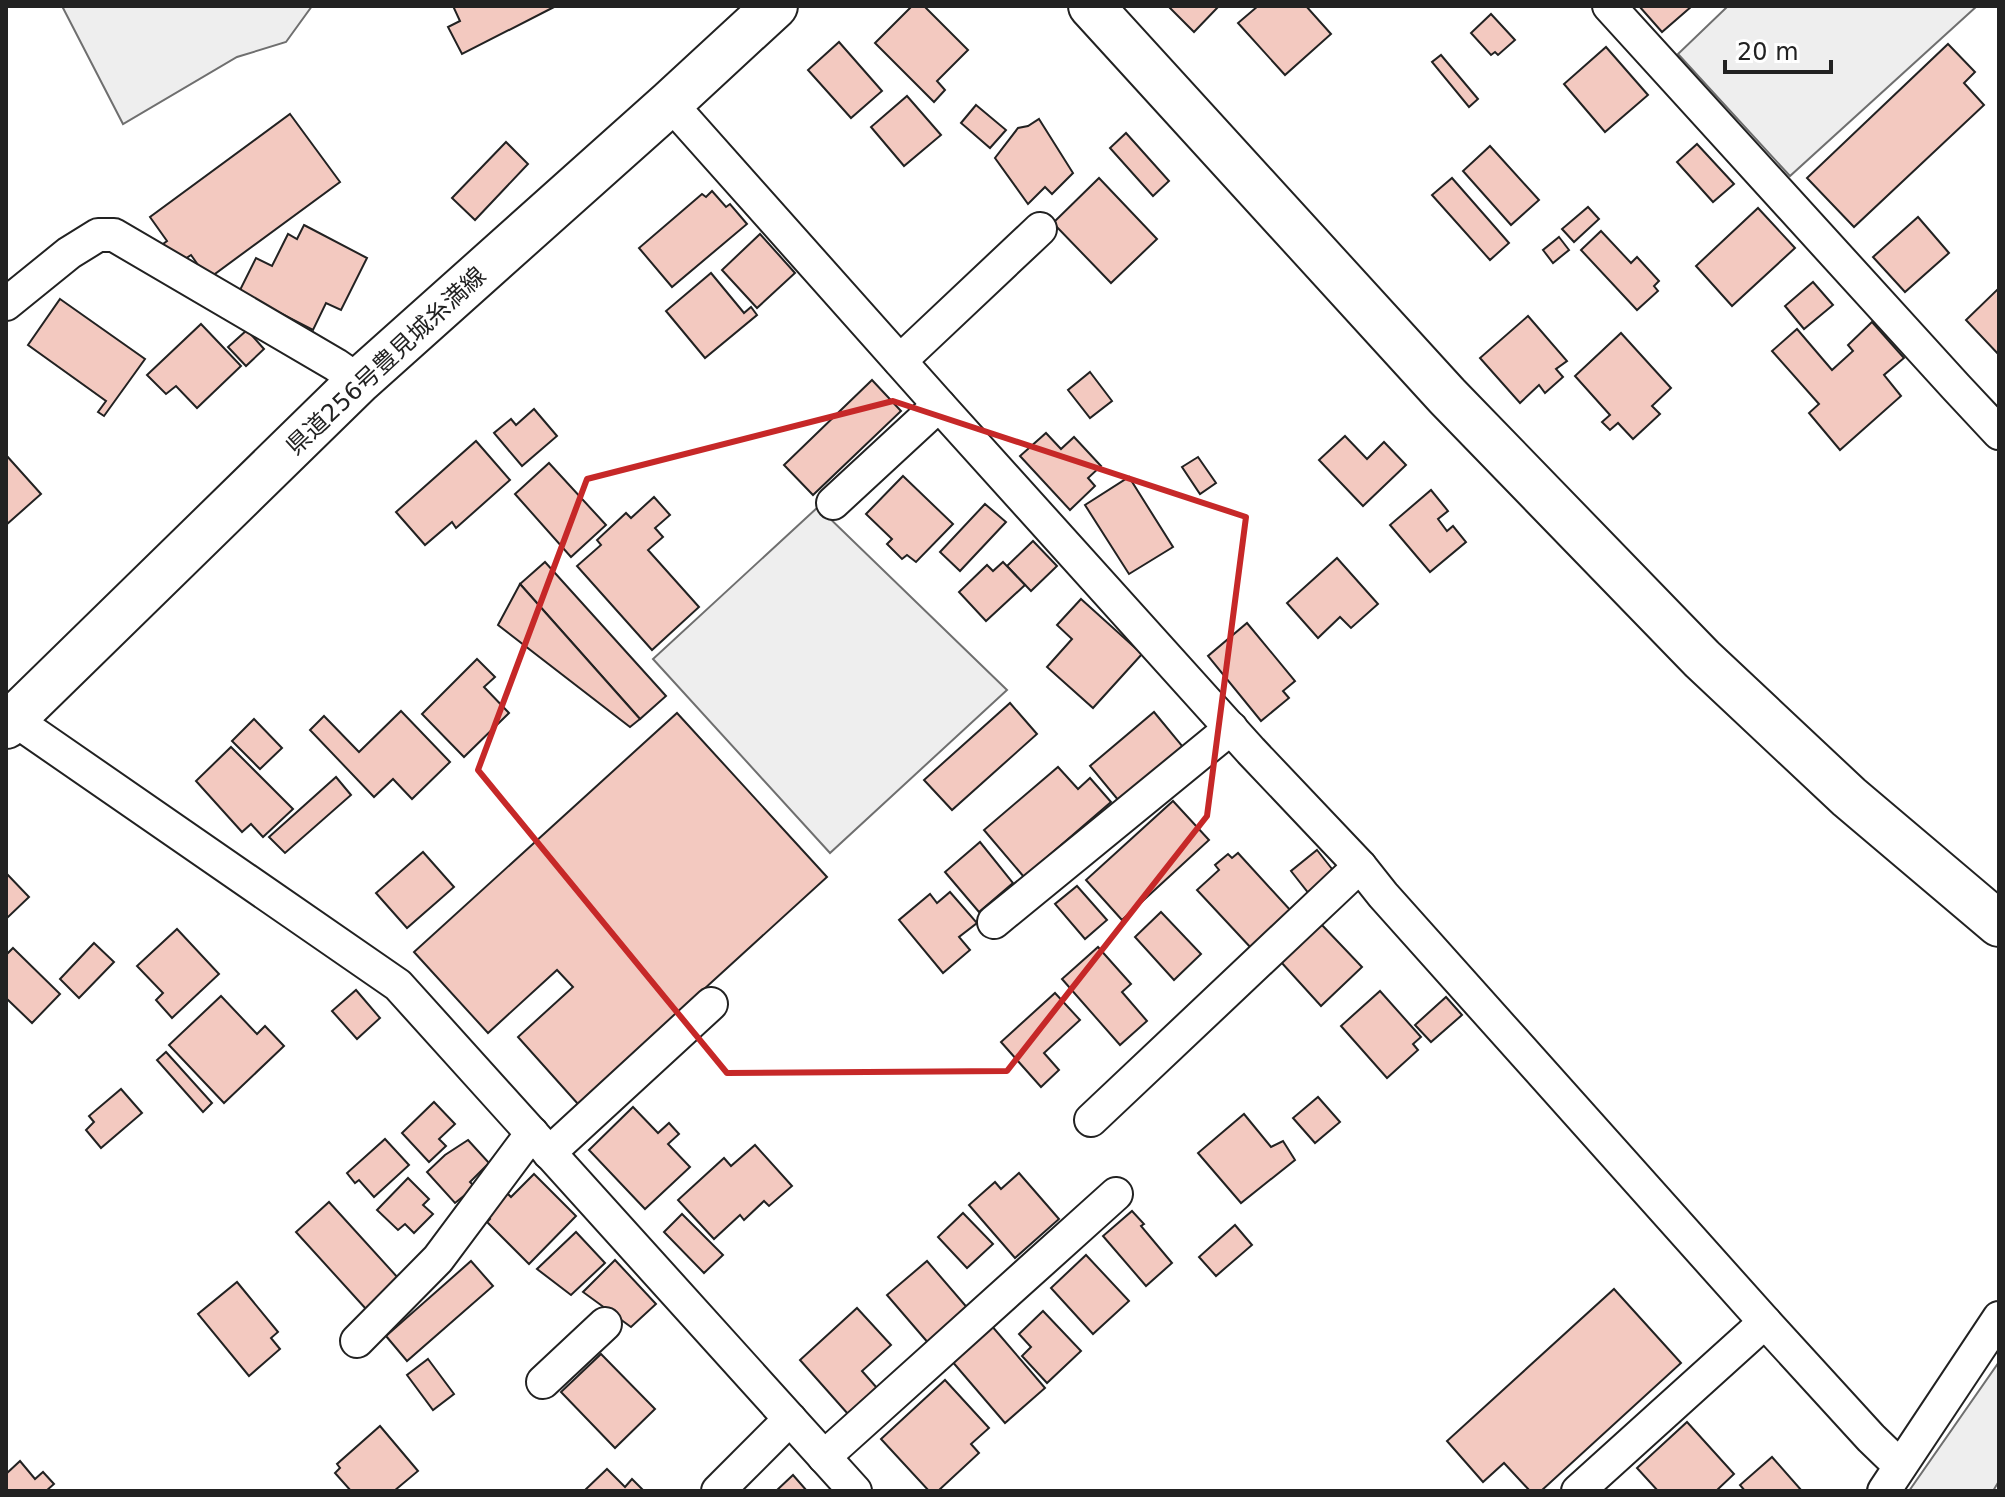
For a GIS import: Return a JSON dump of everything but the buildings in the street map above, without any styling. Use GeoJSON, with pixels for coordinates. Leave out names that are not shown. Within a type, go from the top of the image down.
{"type":"FeatureCollection","features":[{"type":"Feature","properties":{"kind":"street","name":"県道256号豊見城糸満線"},"geometry":{"type":"LineString","coordinates":[[9,719],[359,381],[775,6]]}},
{"type":"Feature","properties":{"kind":"street"},"geometry":{"type":"LineString","coordinates":[[1091,6],[1447,396],[1702,659],[1849,797],[1999,924]]}},
{"type":"Feature","properties":{"kind":"street"},"geometry":{"type":"LineString","coordinates":[[1609,6],[1999,433]]}},
{"type":"Feature","properties":{"kind":"street"},"geometry":{"type":"LineString","coordinates":[[670,103],[1231,728],[1360,866],[1871,1438],[1892,1478],[1999,1318]]}},
{"type":"Feature","properties":{"kind":"street"},"geometry":{"type":"LineString","coordinates":[[900,361],[1040,229]]}},
{"type":"Feature","properties":{"kind":"street"},"geometry":{"type":"LineString","coordinates":[[6,304],[79,247],[98,235],[114,235],[359,381]]}},
{"type":"Feature","properties":{"kind":"street"},"geometry":{"type":"LineString","coordinates":[[833,503],[939,405]]}},
{"type":"Feature","properties":{"kind":"street"},"geometry":{"type":"LineString","coordinates":[[9,719],[398,985],[855,1491]]}},
{"type":"Feature","properties":{"kind":"street"},"geometry":{"type":"LineString","coordinates":[[994,922],[1231,728]]}},
{"type":"Feature","properties":{"kind":"street"},"geometry":{"type":"LineString","coordinates":[[1091,1120],[1360,866]]}},
{"type":"Feature","properties":{"kind":"street"},"geometry":{"type":"LineString","coordinates":[[357,1341],[438,1259],[541,1143],[711,1004]]}},
{"type":"Feature","properties":{"kind":"street"},"geometry":{"type":"LineString","coordinates":[[824,1457],[1116,1194]]}},
{"type":"Feature","properties":{"kind":"street"},"geometry":{"type":"LineString","coordinates":[[1578,1491],[1765,1322]]}},
{"type":"Feature","properties":{"kind":"street"},"geometry":{"type":"LineString","coordinates":[[543,1382],[605,1324]]}},
{"type":"Feature","properties":{"kind":"street"},"geometry":{"type":"LineString","coordinates":[[718,1491],[790,1419]]}},
{"type":"Feature","properties":{"kind":"highlighted area"},"geometry":{"type":"Polygon","coordinates":[[[893,401],[1246,517],[1207,816],[1007,1071],[727,1073],[478,770],[587,479],[893,401]]]}},
{"type":"Feature","properties":{"kind":"shaded area"},"geometry":{"type":"Polygon","coordinates":[[[62,6],[312,6],[286,42],[237,57],[123,124],[62,6]]]}},
{"type":"Feature","properties":{"kind":"shaded area"},"geometry":{"type":"Polygon","coordinates":[[[1728,6],[1977,6],[1790,176],[1678,54],[1728,6]]]}},
{"type":"Feature","properties":{"kind":"shaded area"},"geometry":{"type":"Polygon","coordinates":[[[818,507],[1007,690],[830,853],[653,659],[818,507]]]}},
{"type":"Feature","properties":{"kind":"shaded area"},"geometry":{"type":"Polygon","coordinates":[[[1999,1362],[1999,1481],[1993,1491],[1909,1491],[1999,1362]]]}}]}
